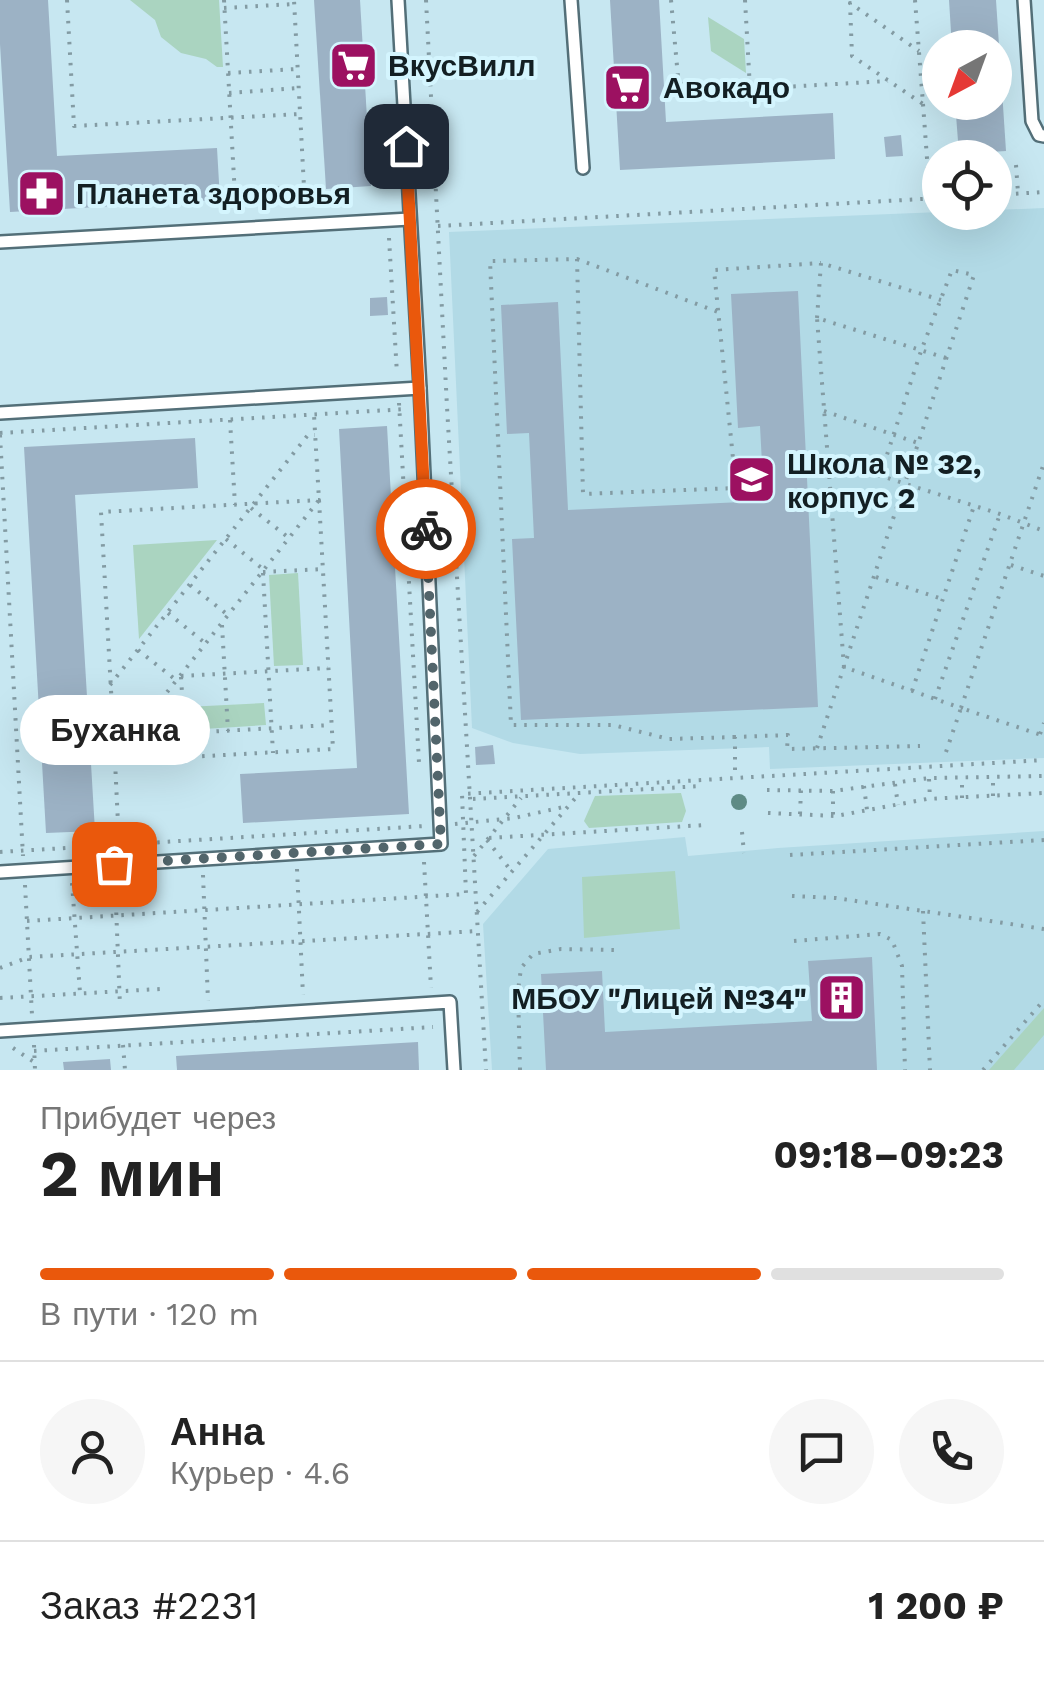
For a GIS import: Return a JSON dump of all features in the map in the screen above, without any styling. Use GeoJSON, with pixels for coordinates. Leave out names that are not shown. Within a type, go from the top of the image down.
{"type":"FeatureCollection","features":[{"type":"Feature","properties":{"kind":"lane"},"geometry":{"type":"LineString","coordinates":[[0,872],[441,844],[398,0]]}},
{"type":"Feature","properties":{"kind":"lane"},"geometry":{"type":"LineString","coordinates":[[570,0],[582,168]]}},
{"type":"Feature","properties":{"kind":"lane"},"geometry":{"type":"LineString","coordinates":[[1024,0],[1032,121],[1039,135],[1044,136]]}},
{"type":"Feature","properties":{"kind":"lane"},"geometry":{"type":"LineString","coordinates":[[0,242],[410,219]]}},
{"type":"Feature","properties":{"kind":"lane"},"geometry":{"type":"LineString","coordinates":[[0,413],[420,388]]}},
{"type":"Feature","properties":{"kind":"lane"},"geometry":{"type":"LineString","coordinates":[[0,1031],[450,1002],[454,1070]]}},
{"type":"Feature","properties":{"kind":"path"},"geometry":{"type":"LineString","coordinates":[[67,0],[74,126],[300,114]]}},
{"type":"Feature","properties":{"kind":"path"},"geometry":{"type":"LineString","coordinates":[[224,0],[236,206]]}},
{"type":"Feature","properties":{"kind":"path"},"geometry":{"type":"LineString","coordinates":[[426,0],[486,1070]]}},
{"type":"Feature","properties":{"kind":"path"},"geometry":{"type":"LineString","coordinates":[[671,0],[678,78],[685,88],[696,92],[888,81]]}},
{"type":"Feature","properties":{"kind":"path"},"geometry":{"type":"LineString","coordinates":[[745,0],[750,89]]}},
{"type":"Feature","properties":{"kind":"path"},"geometry":{"type":"LineString","coordinates":[[916,0],[922,90]]}},
{"type":"Feature","properties":{"kind":"path"},"geometry":{"type":"LineString","coordinates":[[848,1],[919,50]]}},
{"type":"Feature","properties":{"kind":"path"},"geometry":{"type":"LineString","coordinates":[[848,1],[852,56],[922,103]]}},
{"type":"Feature","properties":{"kind":"path"},"geometry":{"type":"LineString","coordinates":[[224,8],[294,2],[304,188],[235,191]]}},
{"type":"Feature","properties":{"kind":"path"},"geometry":{"type":"LineString","coordinates":[[228,73],[298,69]]}},
{"type":"Feature","properties":{"kind":"path"},"geometry":{"type":"LineString","coordinates":[[229,92],[299,88]]}},
{"type":"Feature","properties":{"kind":"path"},"geometry":{"type":"LineString","coordinates":[[1016,165],[1018,194]]}},
{"type":"Feature","properties":{"kind":"path"},"geometry":{"type":"LineString","coordinates":[[1012,194],[1044,192]]}},
{"type":"Feature","properties":{"kind":"path"},"geometry":{"type":"LineString","coordinates":[[438,226],[922,198]]}},
{"type":"Feature","properties":{"kind":"path"},"geometry":{"type":"LineString","coordinates":[[389,234],[419,766]]}},
{"type":"Feature","properties":{"kind":"path"},"geometry":{"type":"LineString","coordinates":[[718,312],[577,259],[490,261],[511,725],[613,725],[669,739],[788,736],[787,748],[920,746]]}},
{"type":"Feature","properties":{"kind":"path"},"geometry":{"type":"LineString","coordinates":[[577,259],[583,494],[736,488],[714,270],[821,263],[941,300]]}},
{"type":"Feature","properties":{"kind":"path"},"geometry":{"type":"LineString","coordinates":[[821,263],[817,318],[844,667]]}},
{"type":"Feature","properties":{"kind":"path"},"geometry":{"type":"LineString","coordinates":[[817,748],[974,276],[952,270],[880,476]]}},
{"type":"Feature","properties":{"kind":"path"},"geometry":{"type":"LineString","coordinates":[[817,318],[946,358]]}},
{"type":"Feature","properties":{"kind":"path"},"geometry":{"type":"LineString","coordinates":[[35,1070],[0,434],[447,407]]}},
{"type":"Feature","properties":{"kind":"path"},"geometry":{"type":"LineString","coordinates":[[824,412],[918,443]]}},
{"type":"Feature","properties":{"kind":"path"},"geometry":{"type":"LineString","coordinates":[[115,760],[333,750],[314,415]]}},
{"type":"Feature","properties":{"kind":"path"},"geometry":{"type":"LineString","coordinates":[[230,420],[235,505]]}},
{"type":"Feature","properties":{"kind":"path"},"geometry":{"type":"LineString","coordinates":[[110,685],[308,435],[315,435]]}},
{"type":"Feature","properties":{"kind":"path"},"geometry":{"type":"LineString","coordinates":[[828,459],[1044,531]]}},
{"type":"Feature","properties":{"kind":"path"},"geometry":{"type":"LineString","coordinates":[[946,752],[1044,464]]}},
{"type":"Feature","properties":{"kind":"path"},"geometry":{"type":"LineString","coordinates":[[1036,486],[1044,488]]}},
{"type":"Feature","properties":{"kind":"path"},"geometry":{"type":"LineString","coordinates":[[120,844],[101,512],[318,500]]}},
{"type":"Feature","properties":{"kind":"path"},"geometry":{"type":"LineString","coordinates":[[115,760],[318,500]]}},
{"type":"Feature","properties":{"kind":"path"},"geometry":{"type":"LineString","coordinates":[[252,506],[289,538]]}},
{"type":"Feature","properties":{"kind":"path"},"geometry":{"type":"LineString","coordinates":[[912,691],[974,506]]}},
{"type":"Feature","properties":{"kind":"path"},"geometry":{"type":"LineString","coordinates":[[935,699],[1000,514]]}},
{"type":"Feature","properties":{"kind":"path"},"geometry":{"type":"LineString","coordinates":[[226,540],[264,571],[323,569]]}},
{"type":"Feature","properties":{"kind":"path"},"geometry":{"type":"LineString","coordinates":[[1010,564],[1044,576]]}},
{"type":"Feature","properties":{"kind":"path"},"geometry":{"type":"LineString","coordinates":[[264,571],[274,753]]}},
{"type":"Feature","properties":{"kind":"path"},"geometry":{"type":"LineString","coordinates":[[874,576],[942,599]]}},
{"type":"Feature","properties":{"kind":"path"},"geometry":{"type":"LineString","coordinates":[[190,585],[228,615]]}},
{"type":"Feature","properties":{"kind":"path"},"geometry":{"type":"LineString","coordinates":[[168,613],[206,643]]}},
{"type":"Feature","properties":{"kind":"path"},"geometry":{"type":"LineString","coordinates":[[222,622],[228,730]]}},
{"type":"Feature","properties":{"kind":"path"},"geometry":{"type":"LineString","coordinates":[[138,650],[180,677],[328,668]]}},
{"type":"Feature","properties":{"kind":"path"},"geometry":{"type":"LineString","coordinates":[[844,667],[1042,735],[1044,723]]}},
{"type":"Feature","properties":{"kind":"path"},"geometry":{"type":"LineString","coordinates":[[180,677],[186,757]]}},
{"type":"Feature","properties":{"kind":"path"},"geometry":{"type":"LineString","coordinates":[[184,733],[331,725]]}},
{"type":"Feature","properties":{"kind":"path"},"geometry":{"type":"LineString","coordinates":[[735,737],[735,770]]}},
{"type":"Feature","properties":{"kind":"path"},"geometry":{"type":"LineString","coordinates":[[470,796],[1044,760]]}},
{"type":"Feature","properties":{"kind":"path"},"geometry":{"type":"LineString","coordinates":[[993,776],[993,796]]}},
{"type":"Feature","properties":{"kind":"path"},"geometry":{"type":"LineString","coordinates":[[767,790],[833,791],[929,778],[1044,776]]}},
{"type":"Feature","properties":{"kind":"path"},"geometry":{"type":"LineString","coordinates":[[962,777],[962,798]]}},
{"type":"Feature","properties":{"kind":"path"},"geometry":{"type":"LineString","coordinates":[[929,778],[930,799]]}},
{"type":"Feature","properties":{"kind":"path"},"geometry":{"type":"LineString","coordinates":[[895,782],[898,804]]}},
{"type":"Feature","properties":{"kind":"path"},"geometry":{"type":"LineString","coordinates":[[27,921],[466,894],[462,794],[522,796],[702,786]]}},
{"type":"Feature","properties":{"kind":"path"},"geometry":{"type":"LineString","coordinates":[[864,786],[868,810]]}},
{"type":"Feature","properties":{"kind":"path"},"geometry":{"type":"LineString","coordinates":[[800,814],[801,790]]}},
{"type":"Feature","properties":{"kind":"path"},"geometry":{"type":"LineString","coordinates":[[833,791],[833,816]]}},
{"type":"Feature","properties":{"kind":"path"},"geometry":{"type":"LineString","coordinates":[[477,912],[579,793]]}},
{"type":"Feature","properties":{"kind":"path"},"geometry":{"type":"LineString","coordinates":[[768,813],[833,816],[930,799],[1044,793]]}},
{"type":"Feature","properties":{"kind":"path"},"geometry":{"type":"LineString","coordinates":[[474,856],[522,796]]}},
{"type":"Feature","properties":{"kind":"path"},"geometry":{"type":"LineString","coordinates":[[0,852],[463,824],[568,806]]}},
{"type":"Feature","properties":{"kind":"path"},"geometry":{"type":"LineString","coordinates":[[488,839],[704,825]]}},
{"type":"Feature","properties":{"kind":"path"},"geometry":{"type":"LineString","coordinates":[[742,832],[744,853]]}},
{"type":"Feature","properties":{"kind":"path"},"geometry":{"type":"LineString","coordinates":[[488,839],[512,872]]}},
{"type":"Feature","properties":{"kind":"path"},"geometry":{"type":"LineString","coordinates":[[790,855],[1044,840]]}},
{"type":"Feature","properties":{"kind":"path"},"geometry":{"type":"LineString","coordinates":[[423,846],[434,1041]]}},
{"type":"Feature","properties":{"kind":"path"},"geometry":{"type":"LineString","coordinates":[[297,854],[305,1034]]}},
{"type":"Feature","properties":{"kind":"path"},"geometry":{"type":"LineString","coordinates":[[202,859],[210,1040]]}},
{"type":"Feature","properties":{"kind":"path"},"geometry":{"type":"LineString","coordinates":[[114,864],[124,1070]]}},
{"type":"Feature","properties":{"kind":"path"},"geometry":{"type":"LineString","coordinates":[[70,868],[80,994]]}},
{"type":"Feature","properties":{"kind":"path"},"geometry":{"type":"LineString","coordinates":[[792,896],[836,898],[1044,928]]}},
{"type":"Feature","properties":{"kind":"path"},"geometry":{"type":"LineString","coordinates":[[923,911],[930,1070]]}},
{"type":"Feature","properties":{"kind":"path"},"geometry":{"type":"LineString","coordinates":[[0,968],[29,957],[478,931]]}},
{"type":"Feature","properties":{"kind":"path"},"geometry":{"type":"LineString","coordinates":[[794,941],[880,934],[892,940],[902,966],[905,1070]]}},
{"type":"Feature","properties":{"kind":"path"},"geometry":{"type":"LineString","coordinates":[[520,1070],[521,968],[533,954],[562,949],[615,950]]}},
{"type":"Feature","properties":{"kind":"path"},"geometry":{"type":"LineString","coordinates":[[0,998],[160,989]]}},
{"type":"Feature","properties":{"kind":"path"},"geometry":{"type":"LineString","coordinates":[[983,1070],[1044,1000]]}},
{"type":"Feature","properties":{"kind":"path"},"geometry":{"type":"LineString","coordinates":[[34,1051],[434,1027]]}},
{"type":"Feature","properties":{"kind":"path"},"geometry":{"type":"LineString","coordinates":[[12,1048],[35,1062]]}},
{"type":"Feature","properties":{"kind":"shaded area","name":"Школа № 32, корпус 2"},"geometry":{"type":"Polygon","coordinates":[[[1044,208],[1044,758],[770,769],[769,747],[580,754],[513,743],[472,728],[449,232],[922,213],[922,230],[1012,230],[1012,209],[1044,208]]]}},
{"type":"Feature","properties":{"kind":"shaded area"},"geometry":{"type":"Polygon","coordinates":[[[1044,831],[1044,1070],[492,1070],[483,924],[548,849],[685,837],[688,856],[1044,831]]]}},
{"type":"Feature","properties":{"kind":"green space"},"geometry":{"type":"Polygon","coordinates":[[[130,0],[219,0],[223,67],[181,53],[161,37],[155,20],[130,0]]]}},
{"type":"Feature","properties":{"kind":"green space"},"geometry":{"type":"Polygon","coordinates":[[[708,17],[744,39],[746,73],[711,51],[708,17]]]}},
{"type":"Feature","properties":{"kind":"green space"},"geometry":{"type":"Polygon","coordinates":[[[217,540],[139,639],[133,545],[217,540]]]}},
{"type":"Feature","properties":{"kind":"green space"},"geometry":{"type":"Polygon","coordinates":[[[298,573],[303,665],[274,666],[269,575],[298,573]]]}},
{"type":"Feature","properties":{"kind":"green space"},"geometry":{"type":"Polygon","coordinates":[[[264,703],[266,725],[187,730],[186,707],[264,703]]]}},
{"type":"Feature","properties":{"kind":"green space"},"geometry":{"type":"Polygon","coordinates":[[[681,793],[686,811],[682,822],[589,828],[584,821],[595,796],[681,793]]]}},
{"type":"Feature","properties":{"kind":"green space"},"geometry":{"type":"Polygon","coordinates":[[[675,871],[680,929],[584,938],[582,877],[675,871]]]}},
{"type":"Feature","properties":{"kind":"green space"},"geometry":{"type":"Polygon","coordinates":[[[1044,1008],[1044,1035],[1014,1070],[989,1070],[1044,1008]]]}},
{"type":"Feature","properties":{"kind":"building"},"geometry":{"type":"Polygon","coordinates":[[[0,0],[48,0],[57,156],[217,148],[220,200],[10,212],[0,0]]]}},
{"type":"Feature","properties":{"kind":"building"},"geometry":{"type":"Polygon","coordinates":[[[314,0],[360,0],[371,186],[326,189],[314,0]]]}},
{"type":"Feature","properties":{"kind":"building"},"geometry":{"type":"Polygon","coordinates":[[[610,0],[659,0],[666,122],[833,113],[835,159],[620,170],[610,0]]]}},
{"type":"Feature","properties":{"kind":"building"},"geometry":{"type":"Polygon","coordinates":[[[949,0],[996,0],[998,30],[951,30],[949,0]]]}},
{"type":"Feature","properties":{"kind":"building"},"geometry":{"type":"Polygon","coordinates":[[[956,120],[1004,120],[1005,140],[958,140],[956,120]]]}},
{"type":"Feature","properties":{"kind":"building"},"geometry":{"type":"Polygon","coordinates":[[[901,135],[903,156],[886,157],[884,137],[901,135]]]}},
{"type":"Feature","properties":{"kind":"building"},"geometry":{"type":"Polygon","coordinates":[[[798,291],[818,707],[521,720],[512,539],[534,538],[529,433],[507,434],[501,305],[558,302],[568,510],[764,501],[760,426],[738,428],[731,294],[798,291]]]}},
{"type":"Feature","properties":{"kind":"building"},"geometry":{"type":"Polygon","coordinates":[[[387,297],[388,315],[370,316],[370,298],[387,297]]]}},
{"type":"Feature","properties":{"kind":"building"},"geometry":{"type":"Polygon","coordinates":[[[387,426],[409,814],[243,823],[240,774],[357,768],[339,429],[387,426]]]}},
{"type":"Feature","properties":{"kind":"building"},"geometry":{"type":"Polygon","coordinates":[[[195,438],[198,488],[75,495],[95,831],[46,833],[24,447],[195,438]]]}},
{"type":"Feature","properties":{"kind":"building"},"geometry":{"type":"Polygon","coordinates":[[[493,745],[495,764],[476,765],[475,747],[493,745]]]}},
{"type":"Feature","properties":{"kind":"building","name":"МБОУ \"Лицей №34\""},"geometry":{"type":"Polygon","coordinates":[[[872,957],[877,1070],[546,1070],[541,974],[602,971],[605,1032],[812,1021],[808,961],[872,957]]]}},
{"type":"Feature","properties":{"kind":"building"},"geometry":{"type":"Polygon","coordinates":[[[418,1042],[419,1070],[177,1070],[176,1056],[418,1042]]]}},
{"type":"Feature","properties":{"kind":"building"},"geometry":{"type":"Polygon","coordinates":[[[110,1059],[111,1070],[64,1070],[63,1062],[110,1059]]]}},
{"type":"Feature","properties":{"kind":"way so far"},"geometry":{"type":"LineString","coordinates":[[114,864],[441,844],[426,529]]}},
{"type":"Feature","properties":{"kind":"place","name":"ВкусВилл"},"geometry":{"type":"Point","coordinates":[353,65]}},
{"type":"Feature","properties":{"kind":"place","name":"Авокадо"},"geometry":{"type":"Point","coordinates":[628,87]}},
{"type":"Feature","properties":{"kind":"place","name":"Планета здоровья"},"geometry":{"type":"Point","coordinates":[41,193]}},
{"type":"Feature","properties":{"kind":"place","name":"Школа № 32, корпус 2"},"geometry":{"type":"Point","coordinates":[752,480]}},
{"type":"Feature","properties":{"kind":"place","name":"Буханка"},"geometry":{"type":"Point","coordinates":[114,864]}},
{"type":"Feature","properties":{"kind":"place","name":"МБОУ \"Лицей №34\""},"geometry":{"type":"Point","coordinates":[842,998]}},
{"type":"Feature","properties":{"kind":"route"},"geometry":{"type":"LineString","coordinates":[[406,146],[426,529]]}}]}
